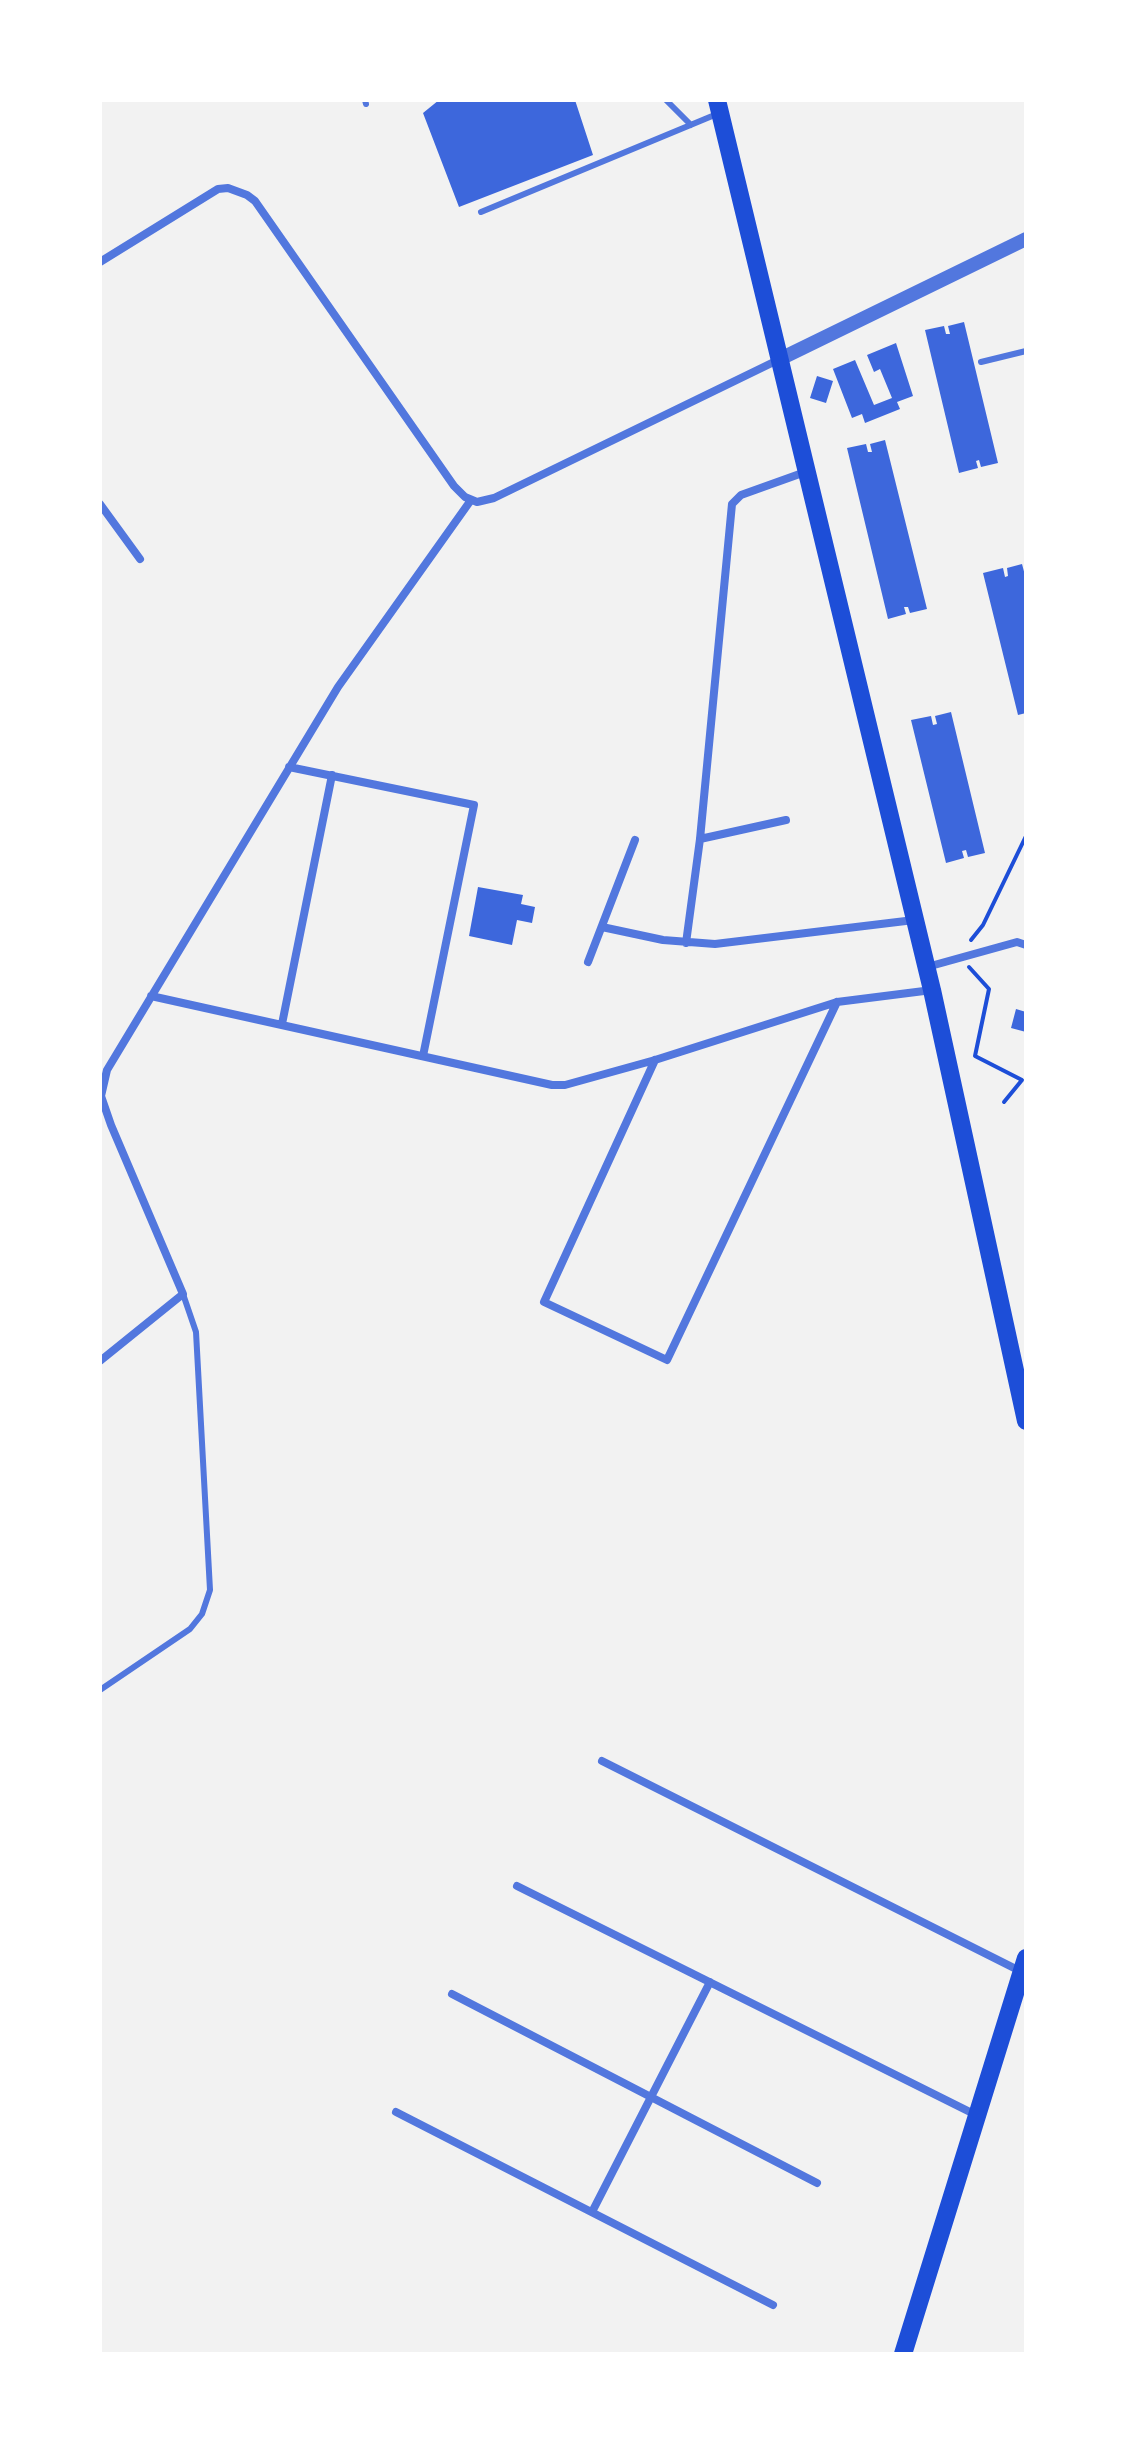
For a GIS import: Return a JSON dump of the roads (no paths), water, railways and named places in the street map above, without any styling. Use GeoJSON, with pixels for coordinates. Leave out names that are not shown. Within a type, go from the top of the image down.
{"type":"FeatureCollection","features":[{"type":"Feature","properties":{"kind":"main road"},"geometry":{"type":"LineString","coordinates":[[719,106],[927,967],[1026,1421]]}},
{"type":"Feature","properties":{"kind":"main road"},"geometry":{"type":"LineString","coordinates":[[903,2354],[1024,1965]]}},
{"type":"Feature","properties":{"kind":"street"},"geometry":{"type":"LineString","coordinates":[[100,262],[218,189],[228,188],[247,195],[255,201],[454,486],[477,502],[494,498],[1026,239]]}},
{"type":"Feature","properties":{"kind":"street"},"geometry":{"type":"LineString","coordinates":[[686,943],[700,839],[732,504],[741,495],[808,470]]}},
{"type":"Feature","properties":{"kind":"street"},"geometry":{"type":"LineString","coordinates":[[100,1361],[183,1294],[111,1125],[101,1095],[107,1070],[289,767],[376,633],[453,530],[471,500]]}},
{"type":"Feature","properties":{"kind":"street"},"geometry":{"type":"LineString","coordinates":[[100,504],[140,559]]}},
{"type":"Feature","properties":{"kind":"street"},"geometry":{"type":"LineString","coordinates":[[289,767],[474,805],[423,1056]]}},
{"type":"Feature","properties":{"kind":"street"},"geometry":{"type":"LineString","coordinates":[[282,1024],[332,775]]}},
{"type":"Feature","properties":{"kind":"street"},"geometry":{"type":"LineString","coordinates":[[700,839],[786,820]]}},
{"type":"Feature","properties":{"kind":"street"},"geometry":{"type":"LineString","coordinates":[[588,962],[635,840]]}},
{"type":"Feature","properties":{"kind":"street"},"geometry":{"type":"LineString","coordinates":[[602,927],[686,943],[724,943],[916,920]]}},
{"type":"Feature","properties":{"kind":"street"},"geometry":{"type":"LineString","coordinates":[[927,967],[1017,942],[1026,945]]}},
{"type":"Feature","properties":{"kind":"street"},"geometry":{"type":"LineString","coordinates":[[151,996],[552,1085],[577,1083],[837,1002],[932,990]]}},
{"type":"Feature","properties":{"kind":"street"},"geometry":{"type":"LineString","coordinates":[[655,1060],[544,1302],[667,1360],[837,1002]]}},
{"type":"Feature","properties":{"kind":"street"},"geometry":{"type":"LineString","coordinates":[[602,1761],[1024,1965]]}},
{"type":"Feature","properties":{"kind":"street"},"geometry":{"type":"LineString","coordinates":[[517,1886],[976,2115]]}},
{"type":"Feature","properties":{"kind":"street"},"geometry":{"type":"LineString","coordinates":[[592,2212],[710,1982]]}},
{"type":"Feature","properties":{"kind":"street"},"geometry":{"type":"LineString","coordinates":[[452,1994],[817,2183]]}},
{"type":"Feature","properties":{"kind":"street"},"geometry":{"type":"LineString","coordinates":[[396,2112],[773,2305]]}},
{"type":"Feature","properties":{"kind":"lane"},"geometry":{"type":"LineString","coordinates":[[666,100],[691,125]]}},
{"type":"Feature","properties":{"kind":"lane"},"geometry":{"type":"LineString","coordinates":[[481,212],[691,125],[719,106]]}},
{"type":"Feature","properties":{"kind":"lane"},"geometry":{"type":"LineString","coordinates":[[981,362],[1026,351]]}},
{"type":"Feature","properties":{"kind":"lane"},"geometry":{"type":"LineString","coordinates":[[100,1690],[190,1629],[202,1614],[210,1590],[196,1332],[183,1294]]}}]}
